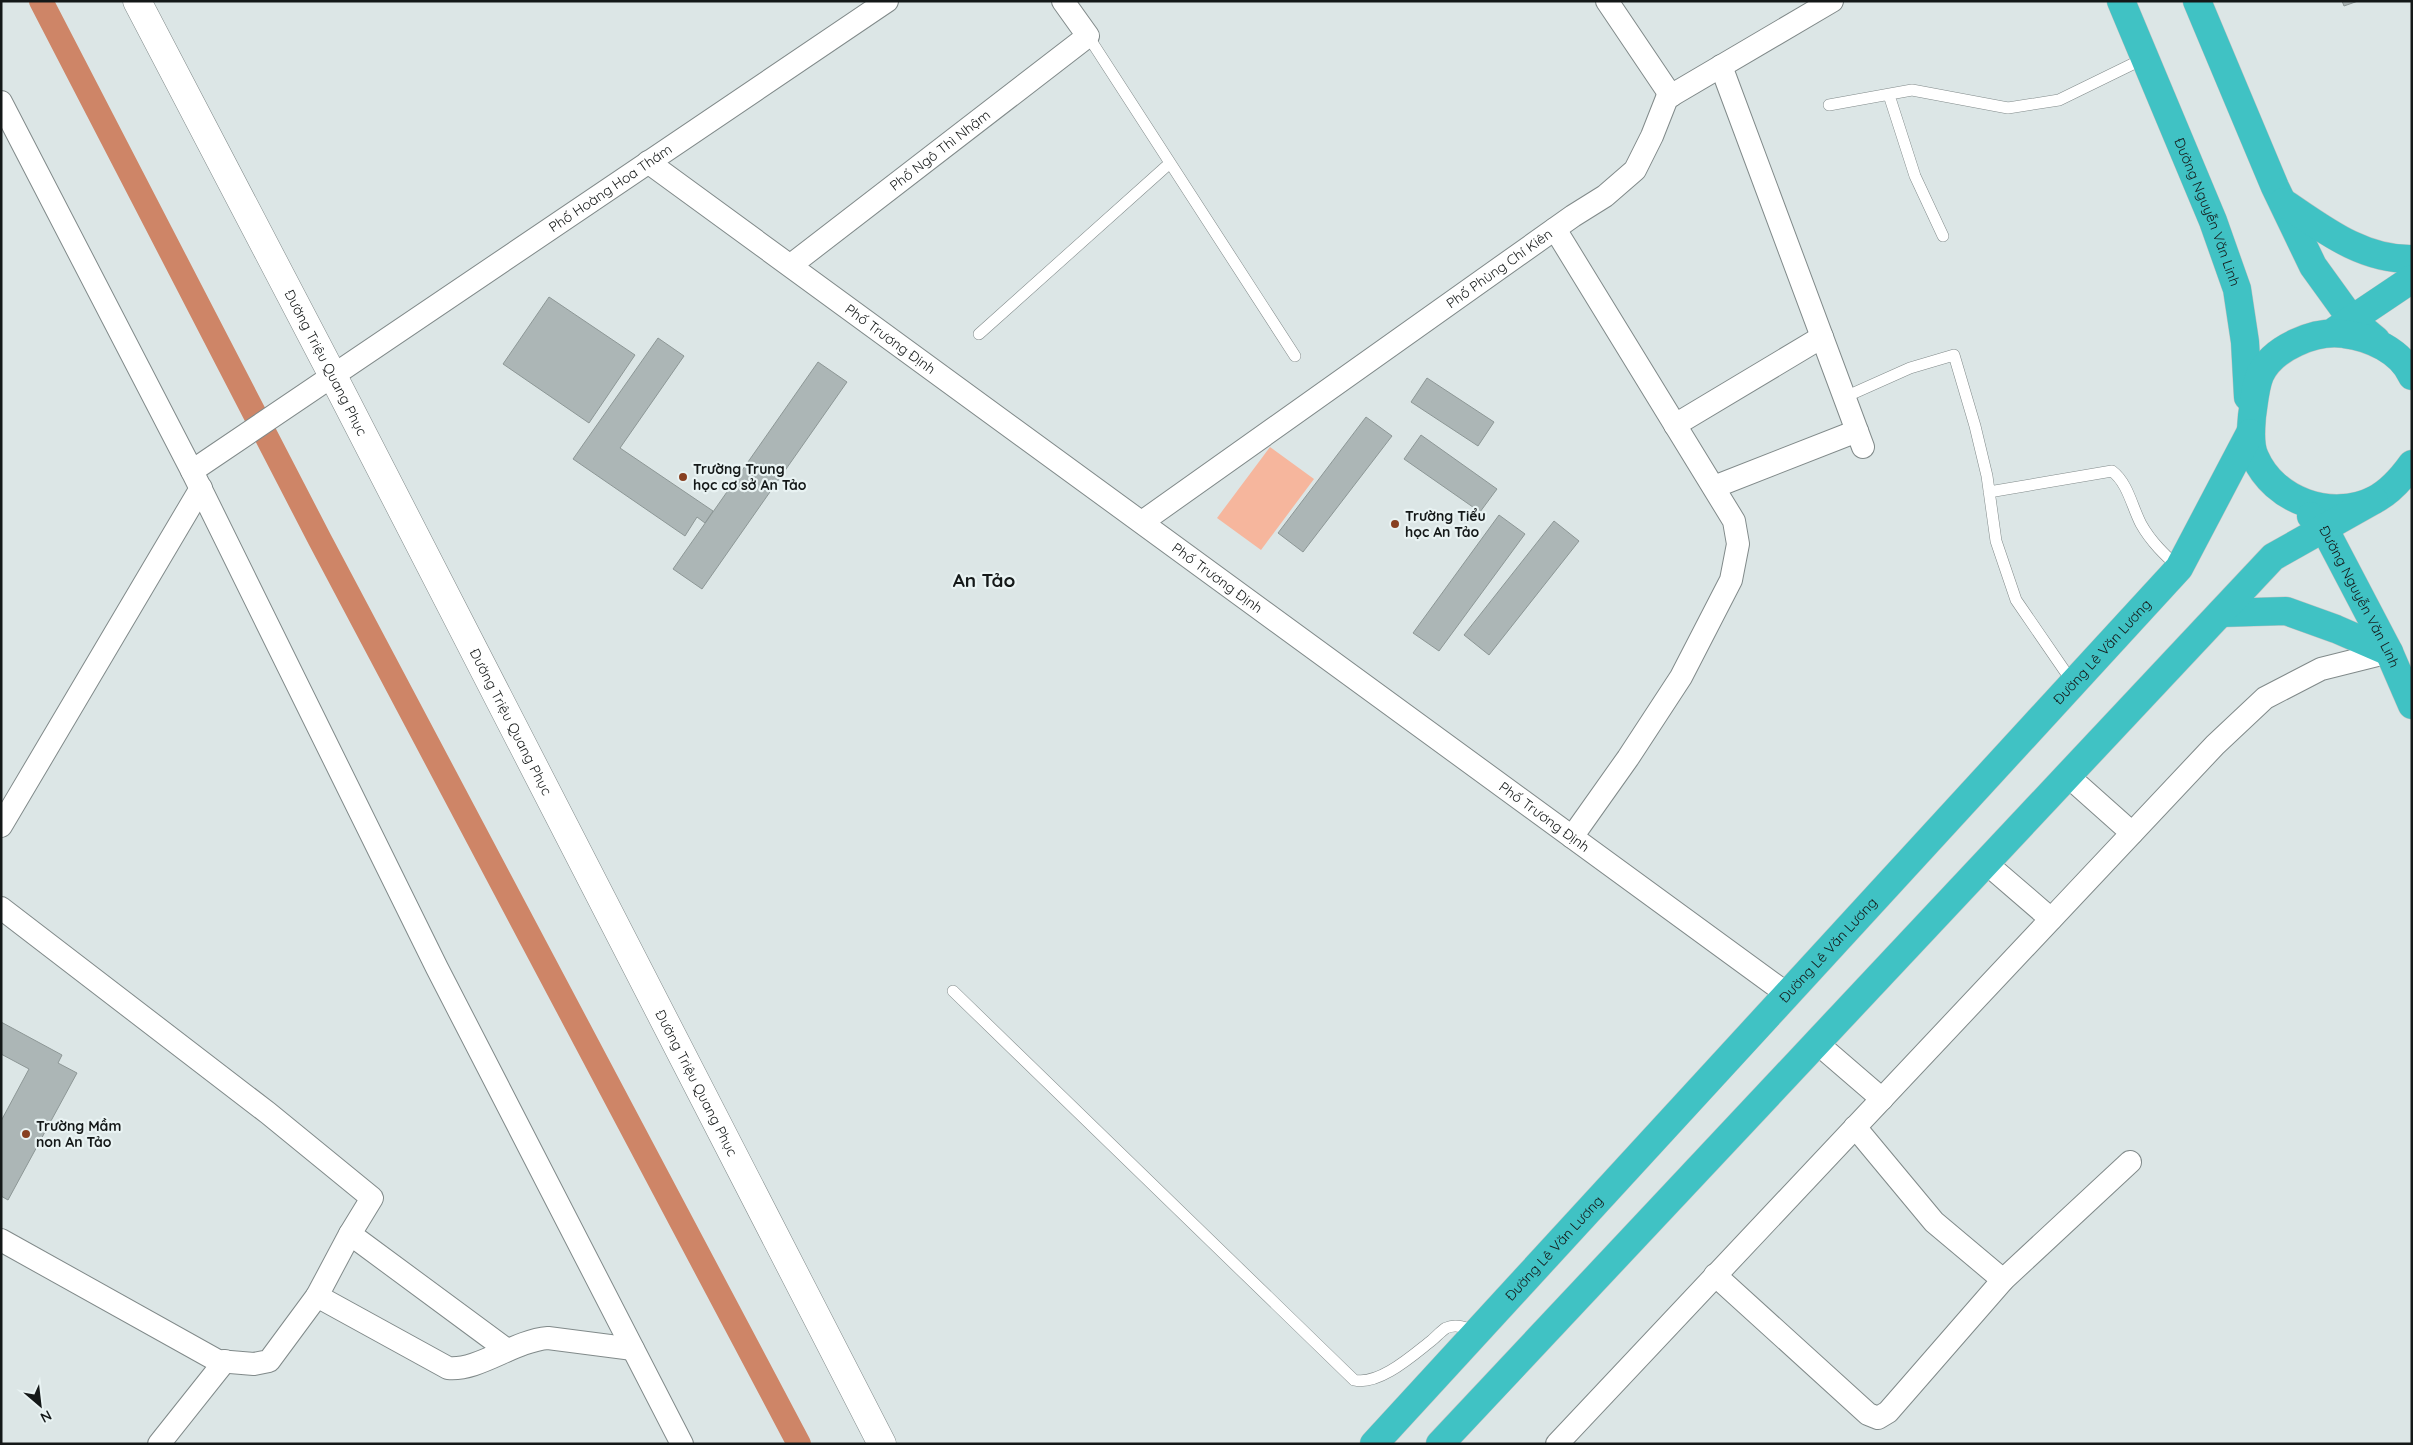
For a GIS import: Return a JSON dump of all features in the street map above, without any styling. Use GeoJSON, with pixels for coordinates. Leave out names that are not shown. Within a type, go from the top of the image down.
{"type":"FeatureCollection","features":[{"type":"Feature","properties":{"kind":"highway","name":"Đường Nguyễn Văn Linh"},"geometry":{"type":"LineString","coordinates":[[2121,1],[2213,220],[2236,289],[2245,342],[2250,433],[2254,456],[2270,480],[2324,528],[2389,652],[2412,705]]}},
{"type":"Feature","properties":{"kind":"highway"},"geometry":{"type":"LineString","coordinates":[[2197,1],[2282,201],[2342,326],[2389,350],[2412,376]]}},
{"type":"Feature","properties":{"kind":"highway"},"geometry":{"type":"LineString","coordinates":[[2282,201],[2338,240],[2369,252],[2395,259],[2412,259]]}},
{"type":"Feature","properties":{"kind":"highway"},"geometry":{"type":"LineString","coordinates":[[2250,433],[2260,374],[2278,353],[2303,339],[2342,326],[2412,279]]}},
{"type":"Feature","properties":{"kind":"highway","name":"Đường Lê Văn Lương"},"geometry":{"type":"LineString","coordinates":[[1374,1444],[2179,568],[2250,433]]}},
{"type":"Feature","properties":{"kind":"highway"},"geometry":{"type":"LineString","coordinates":[[1440,1444],[2273,557],[2374,500],[2398,483],[2412,464]]}},
{"type":"Feature","properties":{"kind":"highway"},"geometry":{"type":"LineString","coordinates":[[2292,498],[2318,507],[2346,508],[2374,500]]}},
{"type":"Feature","properties":{"kind":"highway"},"geometry":{"type":"LineString","coordinates":[[2221,613],[2286,610],[2389,652]]}},
{"type":"Feature","properties":{"kind":"street","name":"Đường Triệu Quang Phục"},"geometry":{"type":"LineString","coordinates":[[137,1],[332,374],[882,1444]]}},
{"type":"Feature","properties":{"kind":"street","name":"Phố Hoàng Hoa Thám"},"geometry":{"type":"LineString","coordinates":[[196,480],[227,448],[332,374],[887,1]]}},
{"type":"Feature","properties":{"kind":"street"},"geometry":{"type":"LineString","coordinates":[[1063,1],[1088,36]]}},
{"type":"Feature","properties":{"kind":"street"},"geometry":{"type":"LineString","coordinates":[[1607,1],[1670,96],[1720,66],[1809,7],[1832,1]]}},
{"type":"Feature","properties":{"kind":"street","name":"Phố Ngô Thì Nhậm"},"geometry":{"type":"LineString","coordinates":[[791,265],[1088,36]]}},
{"type":"Feature","properties":{"kind":"street"},"geometry":{"type":"LineString","coordinates":[[1714,487],[1860,439],[1720,66]]}},
{"type":"Feature","properties":{"kind":"street","name":"Phố Phùng Chí Kiên"},"geometry":{"type":"LineString","coordinates":[[1142,522],[1555,229],[1605,196],[1635,170],[1652,136],[1667,98],[1670,96]]}},
{"type":"Feature","properties":{"kind":"street"},"geometry":{"type":"LineString","coordinates":[[1,102],[196,480],[437,968],[682,1444]]}},
{"type":"Feature","properties":{"kind":"street","name":"Phố Trương Định"},"geometry":{"type":"LineString","coordinates":[[648,162],[1787,994]]}},
{"type":"Feature","properties":{"kind":"street"},"geometry":{"type":"LineString","coordinates":[[1555,229],[1734,521],[1738,544],[1731,580],[1681,677],[1628,758],[1572,837]]}},
{"type":"Feature","properties":{"kind":"street"},"geometry":{"type":"LineString","coordinates":[[1675,425],[1822,337]]}},
{"type":"Feature","properties":{"kind":"street"},"geometry":{"type":"LineString","coordinates":[[1,826],[196,480]]}},
{"type":"Feature","properties":{"kind":"street"},"geometry":{"type":"LineString","coordinates":[[1557,1444],[2215,745],[2265,698],[2321,669],[2389,652]]}},
{"type":"Feature","properties":{"kind":"street"},"geometry":{"type":"LineString","coordinates":[[2068,776],[2132,833]]}},
{"type":"Feature","properties":{"kind":"street"},"geometry":{"type":"LineString","coordinates":[[1986,863],[2051,919]]}},
{"type":"Feature","properties":{"kind":"street"},"geometry":{"type":"LineString","coordinates":[[1,908],[268,1113],[372,1198],[350,1234],[317,1296],[269,1361],[254,1364],[218,1361],[1,1240]]}},
{"type":"Feature","properties":{"kind":"street"},"geometry":{"type":"LineString","coordinates":[[1817,1042],[1882,1099]]}},
{"type":"Feature","properties":{"kind":"street"},"geometry":{"type":"LineString","coordinates":[[1855,1127],[1934,1222],[2003,1280]]}},
{"type":"Feature","properties":{"kind":"street"},"geometry":{"type":"LineString","coordinates":[[1716,1275],[1868,1414],[1878,1418],[1888,1412],[2003,1280],[2130,1162]]}},
{"type":"Feature","properties":{"kind":"street"},"geometry":{"type":"LineString","coordinates":[[350,1234],[507,1350]]}},
{"type":"Feature","properties":{"kind":"street"},"geometry":{"type":"LineString","coordinates":[[317,1296],[448,1368],[464,1368],[526,1341],[548,1338],[633,1349]]}},
{"type":"Feature","properties":{"kind":"street"},"geometry":{"type":"LineString","coordinates":[[160,1444],[224,1361]]}},
{"type":"Feature","properties":{"kind":"lane"},"geometry":{"type":"LineString","coordinates":[[1088,36],[1295,356]]}},
{"type":"Feature","properties":{"kind":"lane"},"geometry":{"type":"LineString","coordinates":[[1829,105],[1912,90],[2008,108],[2059,100],[2145,58]]}},
{"type":"Feature","properties":{"kind":"lane"},"geometry":{"type":"LineString","coordinates":[[1889,94],[1915,176],[1943,236]]}},
{"type":"Feature","properties":{"kind":"lane"},"geometry":{"type":"LineString","coordinates":[[979,334],[1170,163]]}},
{"type":"Feature","properties":{"kind":"lane"},"geometry":{"type":"LineString","coordinates":[[1845,397],[1910,368],[1954,355],[1975,426],[1989,492],[1996,541],[2016,600],[2074,683]]}},
{"type":"Feature","properties":{"kind":"lane"},"geometry":{"type":"LineString","coordinates":[[1989,492],[2112,471],[2120,476],[2141,524],[2155,546],[2179,568]]}},
{"type":"Feature","properties":{"kind":"lane"},"geometry":{"type":"LineString","coordinates":[[953,991],[1354,1380],[1363,1382],[1371,1380],[1392,1370],[1447,1328],[1463,1326],[1477,1332]]}},
{"type":"Feature","properties":{"kind":"shaded area"},"geometry":{"type":"Polygon","coordinates":[[[1270,447],[1314,479],[1261,550],[1217,518],[1270,447]]]}},
{"type":"Feature","properties":{"kind":"building"},"geometry":{"type":"Polygon","coordinates":[[[2342,1],[2358,1],[2344,6],[2342,1]]]}},
{"type":"Feature","properties":{"kind":"building"},"geometry":{"type":"Polygon","coordinates":[[[549,297],[635,355],[589,423],[503,364],[549,297]]]}},
{"type":"Feature","properties":{"kind":"building"},"geometry":{"type":"Polygon","coordinates":[[[658,338],[684,356],[620,448],[713,511],[705,523],[697,517],[685,536],[573,459],[658,338]]]}},
{"type":"Feature","properties":{"kind":"building"},"geometry":{"type":"Polygon","coordinates":[[[818,362],[847,382],[702,589],[673,569],[818,362]]]}},
{"type":"Feature","properties":{"kind":"building"},"geometry":{"type":"Polygon","coordinates":[[[1427,378],[1494,422],[1478,446],[1411,402],[1427,378]]]}},
{"type":"Feature","properties":{"kind":"building"},"geometry":{"type":"Polygon","coordinates":[[[1366,417],[1392,436],[1303,552],[1278,533],[1366,417]]]}},
{"type":"Feature","properties":{"kind":"building"},"geometry":{"type":"Polygon","coordinates":[[[1421,435],[1497,489],[1480,512],[1404,459],[1421,435]]]}},
{"type":"Feature","properties":{"kind":"building"},"geometry":{"type":"Polygon","coordinates":[[[1499,515],[1525,534],[1439,651],[1413,633],[1499,515]]]}},
{"type":"Feature","properties":{"kind":"building"},"geometry":{"type":"Polygon","coordinates":[[[1554,521],[1579,541],[1489,655],[1464,635],[1554,521]]]}},
{"type":"Feature","properties":{"kind":"building","name":"Trường Mầm non An Tảo"},"geometry":{"type":"Polygon","coordinates":[[[1,1022],[62,1055],[58,1063],[77,1073],[8,1200],[1,1196],[1,1121],[29,1069],[1,1054],[1,1022]]]}},
{"type":"Feature","properties":{"kind":"waterway"},"geometry":{"type":"LineString","coordinates":[[41,1],[320,540],[799,1444]]}},
{"type":"Feature","properties":{"kind":"place","name":"Trường Trung học cơ sở An Tảo"},"geometry":{"type":"Point","coordinates":[683,477]}},
{"type":"Feature","properties":{"kind":"place","name":"Trường Tiểu học An Tảo"},"geometry":{"type":"Point","coordinates":[1395,524]}},
{"type":"Feature","properties":{"kind":"place","name":"Trường Mầm non An Tảo"},"geometry":{"type":"Point","coordinates":[26,1134]}},
{"type":"Feature","properties":{"kind":"district","name":"An Tảo"},"geometry":{"type":"Point","coordinates":[984,580]}}]}
